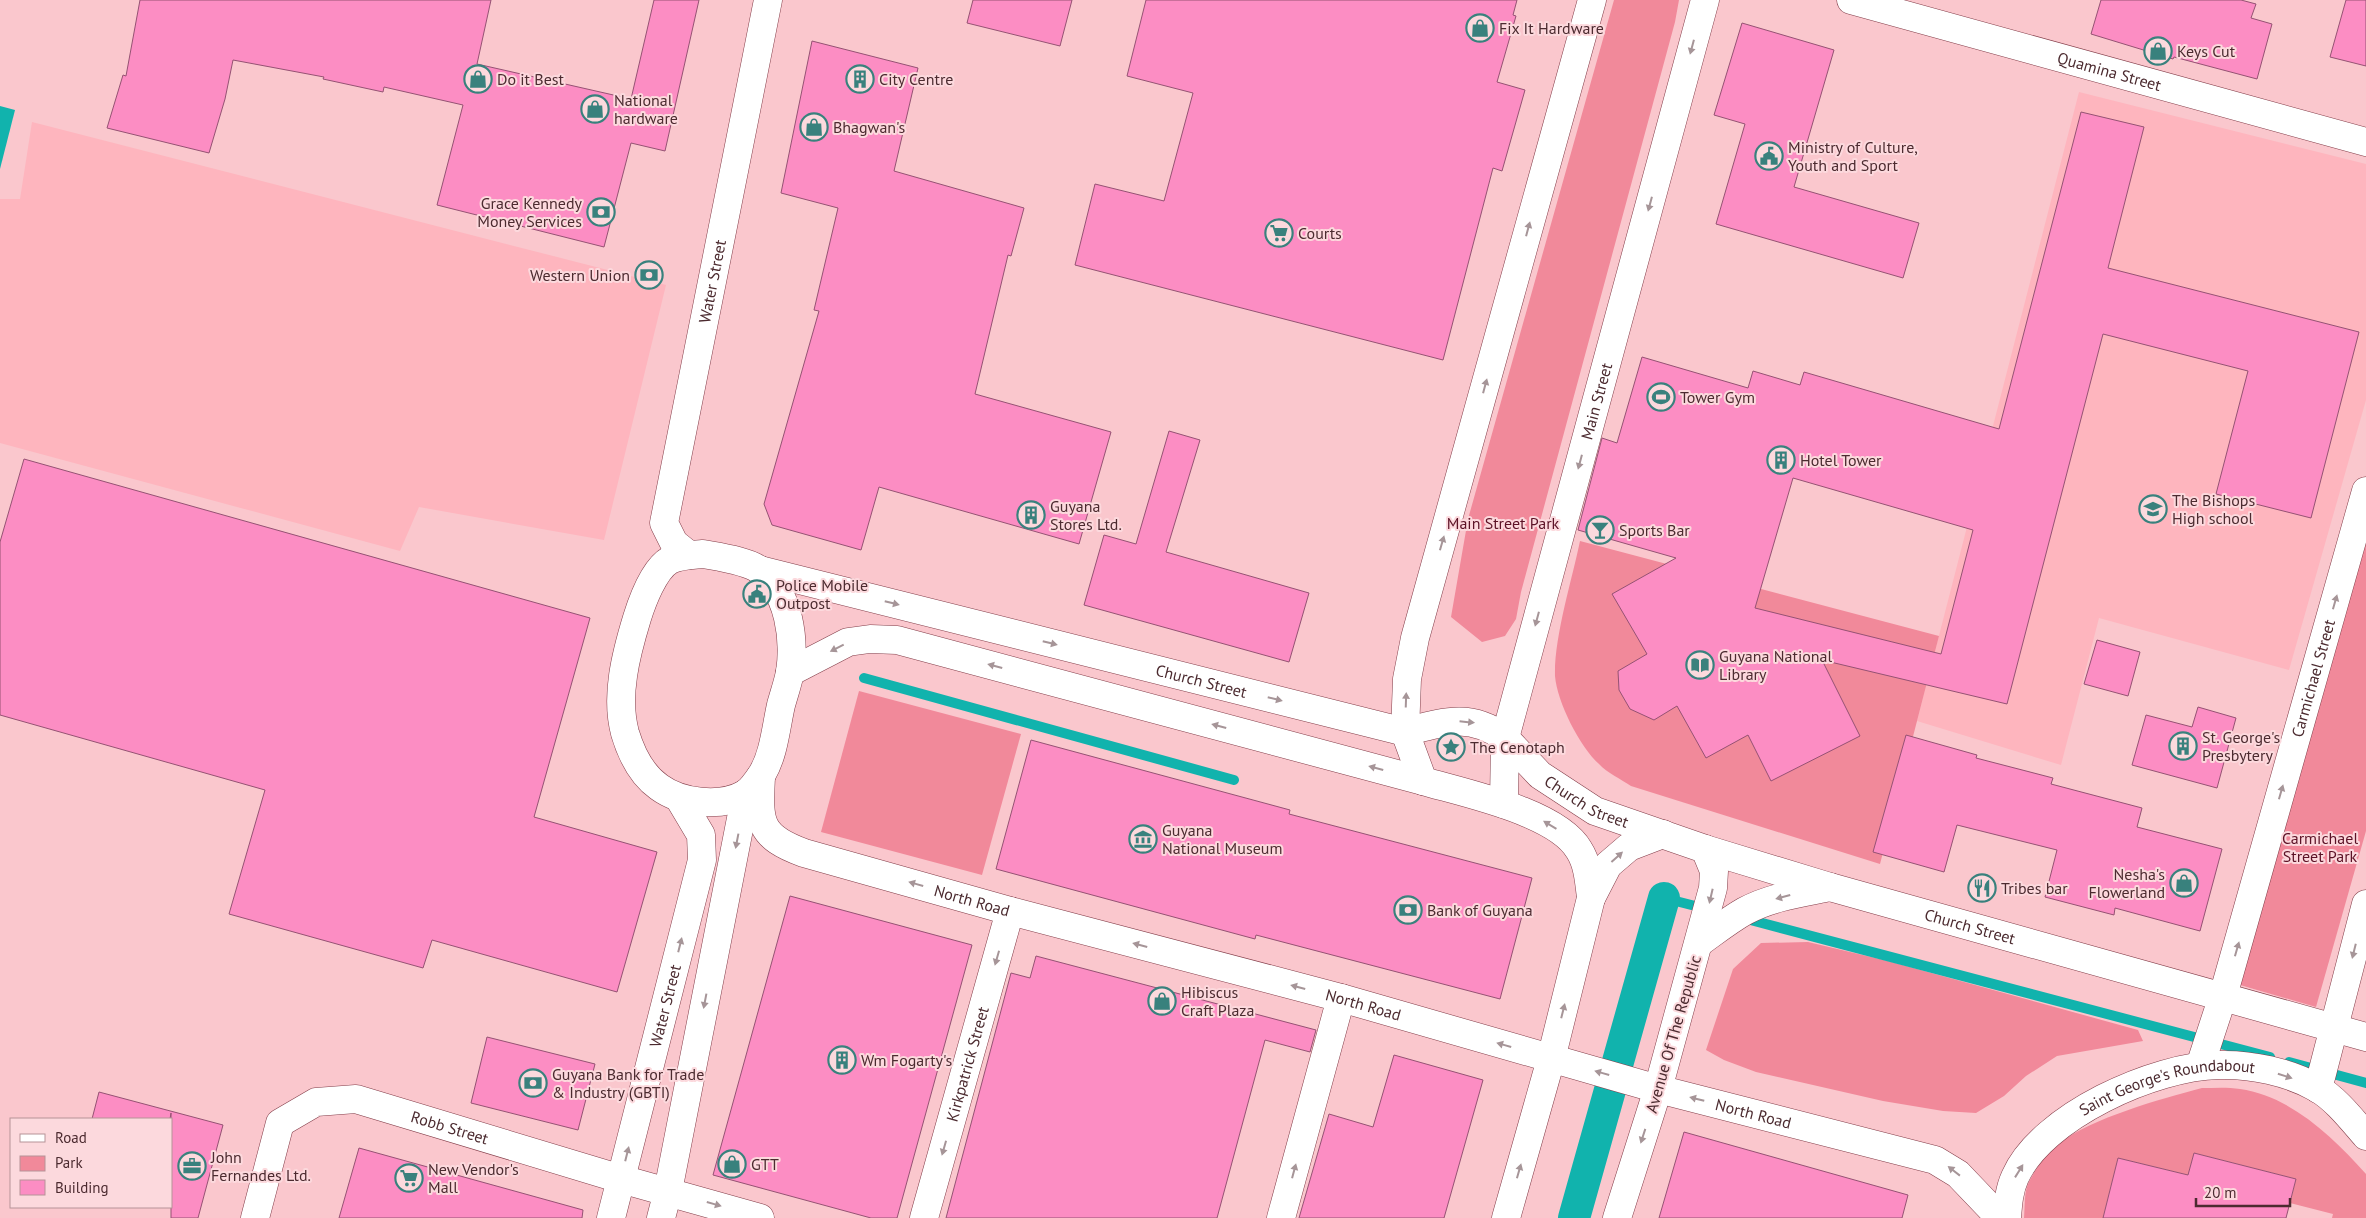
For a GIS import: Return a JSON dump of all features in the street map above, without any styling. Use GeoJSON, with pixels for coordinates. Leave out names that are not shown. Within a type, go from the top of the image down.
{"type":"FeatureCollection","features":[{"type":"Feature","properties":{"kind":"street","name":"Water Street"},"geometry":{"type":"LineString","coordinates":[[689,555],[674,543],[664,523],[768,0]]}},
{"type":"Feature","properties":{"kind":"street"},"geometry":{"type":"LineString","coordinates":[[1423,781],[1405,732],[1407,679],[1415,638],[1592,0]]}},
{"type":"Feature","properties":{"kind":"street","name":"Main Street"},"geometry":{"type":"LineString","coordinates":[[1504,804],[1505,738],[1705,0]]}},
{"type":"Feature","properties":{"kind":"street","name":"Quamina Street"},"geometry":{"type":"LineString","coordinates":[[1851,0],[2366,142]]}},
{"type":"Feature","properties":{"kind":"street","name":"Carmichael Street"},"geometry":{"type":"LineString","coordinates":[[2205,1050],[2223,996],[2366,491]]}},
{"type":"Feature","properties":{"kind":"street","name":"Church Street"},"geometry":{"type":"LineString","coordinates":[[689,555],[703,554],[732,560],[760,570],[1405,732],[1437,723],[1467,721],[1492,728],[1505,738],[1540,775],[1595,810],[1705,849],[1830,887],[2366,1037]]}},
{"type":"Feature","properties":{"kind":"street"},"geometry":{"type":"LineString","coordinates":[[689,555],[670,560],[644,597],[624,670],[622,702],[625,732],[634,757],[658,786],[679,798],[706,802],[724,801],[754,785]]}},
{"type":"Feature","properties":{"kind":"street"},"geometry":{"type":"LineString","coordinates":[[661,1218],[754,785],[768,764],[790,672],[792,639],[785,609],[779,593],[760,570]]}},
{"type":"Feature","properties":{"kind":"street"},"geometry":{"type":"LineString","coordinates":[[790,672],[848,642],[870,639],[897,640],[1423,781],[1504,804],[1554,827],[1578,847],[1584,858],[1591,898]]}},
{"type":"Feature","properties":{"kind":"street","name":"North Road"},"geometry":{"type":"LineString","coordinates":[[754,785],[762,821],[767,831],[783,845],[804,853],[1010,911],[1341,998],[1648,1087],[1935,1160],[1958,1174],[2000,1218]]}},
{"type":"Feature","properties":{"kind":"street","name":"Water Street"},"geometry":{"type":"LineString","coordinates":[[611,1218],[702,860],[701,836],[679,798]]}},
{"type":"Feature","properties":{"kind":"street"},"geometry":{"type":"LineString","coordinates":[[1506,1218],[1558,1061],[1591,898],[1608,865],[1629,847],[1663,834]]}},
{"type":"Feature","properties":{"kind":"street","name":"Avenue Of The Republic"},"geometry":{"type":"LineString","coordinates":[[1617,1218],[1648,1087],[1700,942],[1713,888],[1714,871],[1705,849]]}},
{"type":"Feature","properties":{"kind":"street"},"geometry":{"type":"LineString","coordinates":[[1700,942],[1744,912],[1764,902],[1830,887]]}},
{"type":"Feature","properties":{"kind":"street"},"geometry":{"type":"LineString","coordinates":[[2321,1076],[2366,904]]}},
{"type":"Feature","properties":{"kind":"street","name":"Kirkpatrick Street"},"geometry":{"type":"LineString","coordinates":[[924,1218],[1010,911]]}},
{"type":"Feature","properties":{"kind":"street"},"geometry":{"type":"LineString","coordinates":[[1282,1218],[1341,998]]}},
{"type":"Feature","properties":{"kind":"street","name":"Saint George's Roundabout"},"geometry":{"type":"LineString","coordinates":[[2007,1218],[2009,1196],[2020,1168],[2040,1143],[2063,1122],[2111,1095],[2178,1070],[2205,1050],[2219,1065],[2259,1068],[2290,1077],[2321,1076],[2347,1115],[2366,1136]]}},
{"type":"Feature","properties":{"kind":"street","name":"Robb Street"},"geometry":{"type":"LineString","coordinates":[[255,1218],[280,1123],[316,1102],[356,1099],[621,1179],[668,1191]]}},
{"type":"Feature","properties":{"kind":"street"},"geometry":{"type":"LineString","coordinates":[[668,1191],[760,1218]]}},
{"type":"Feature","properties":{"kind":"shaded area","name":"The Bishops High school"},"geometry":{"type":"Polygon","coordinates":[[[2079,92],[2366,164],[2366,400],[2289,670],[2099,618],[2061,765],[1917,721],[2079,92]]]}},
{"type":"Feature","properties":{"kind":"shaded area"},"geometry":{"type":"Polygon","coordinates":[[[32,122],[666,285],[604,540],[419,507],[400,551],[0,443],[0,199],[20,199],[32,122]]]}},
{"type":"Feature","properties":{"kind":"green space","name":"Main Street Park"},"geometry":{"type":"Polygon","coordinates":[[[1614,0],[1679,0],[1675,22],[1521,592],[1516,619],[1505,636],[1482,642],[1451,617],[1468,519],[1614,0]]]}},
{"type":"Feature","properties":{"kind":"green space","name":"Carmichael Street Park"},"geometry":{"type":"Polygon","coordinates":[[[2366,539],[2366,831],[2316,1007],[2240,985],[2366,539]]]}},
{"type":"Feature","properties":{"kind":"green space"},"geometry":{"type":"Polygon","coordinates":[[[1580,541],[1939,636],[1880,864],[1631,786],[1602,767],[1577,736],[1560,698],[1555,676],[1560,626],[1580,541]]]}},
{"type":"Feature","properties":{"kind":"green space"},"geometry":{"type":"Polygon","coordinates":[[[859,691],[1021,734],[982,875],[821,832],[859,691]]]}},
{"type":"Feature","properties":{"kind":"green space"},"geometry":{"type":"Polygon","coordinates":[[[1808,942],[1888,961],[2138,1030],[2143,1041],[2057,1056],[2026,1076],[2004,1096],[1976,1113],[1943,1111],[1883,1101],[1756,1072],[1724,1060],[1706,1050],[1733,969],[1761,943],[1808,942]]]}},
{"type":"Feature","properties":{"kind":"green space"},"geometry":{"type":"Polygon","coordinates":[[[2202,1088],[2235,1088],[2259,1093],[2294,1109],[2326,1133],[2366,1174],[2366,1218],[2332,1218],[2333,1214],[2290,1203],[2296,1179],[2194,1153],[2188,1175],[2118,1158],[2103,1218],[2024,1218],[2025,1196],[2028,1184],[2041,1162],[2058,1144],[2073,1134],[2127,1110],[2202,1088]]]}},
{"type":"Feature","properties":{"kind":"water"},"geometry":{"type":"Polygon","coordinates":[[[0,106],[15,110],[0,169],[0,106]]]}},
{"type":"Feature","properties":{"kind":"building"},"geometry":{"type":"Polygon","coordinates":[[[140,0],[491,0],[477,64],[631,99],[654,0],[699,0],[665,151],[631,143],[604,247],[437,205],[463,105],[384,87],[383,92],[323,79],[324,77],[233,60],[225,99],[209,153],[107,128],[123,75],[126,76],[140,0]]]}},
{"type":"Feature","properties":{"kind":"building"},"geometry":{"type":"Polygon","coordinates":[[[973,0],[1072,0],[1060,46],[967,23],[973,0]]]}},
{"type":"Feature","properties":{"kind":"building"},"geometry":{"type":"Polygon","coordinates":[[[1146,0],[1517,0],[1513,15],[1516,16],[1497,82],[1525,90],[1502,171],[1493,168],[1443,360],[1075,265],[1095,184],[1164,201],[1193,93],[1127,76],[1146,0]]]}},
{"type":"Feature","properties":{"kind":"building"},"geometry":{"type":"Polygon","coordinates":[[[2101,0],[2241,0],[2256,4],[2251,18],[2272,24],[2257,79],[2174,57],[2173,59],[2091,34],[2101,0]]]}},
{"type":"Feature","properties":{"kind":"building"},"geometry":{"type":"Polygon","coordinates":[[[2346,0],[2366,0],[2366,66],[2330,57],[2346,0]]]}},
{"type":"Feature","properties":{"kind":"building","name":"Ministry of Culture, Youth and Sport"},"geometry":{"type":"Polygon","coordinates":[[[1742,23],[1834,50],[1794,187],[1919,223],[1903,278],[1716,224],[1745,124],[1714,115],[1742,23]]]}},
{"type":"Feature","properties":{"kind":"building"},"geometry":{"type":"Polygon","coordinates":[[[812,41],[918,68],[894,171],[1024,208],[1011,256],[1008,255],[975,394],[1111,432],[1079,544],[879,487],[861,550],[772,525],[764,504],[819,311],[814,310],[838,208],[781,193],[812,41]]]}},
{"type":"Feature","properties":{"kind":"building"},"geometry":{"type":"Polygon","coordinates":[[[2081,112],[2144,127],[2108,268],[2359,332],[2311,518],[2216,494],[2248,371],[2103,334],[2007,704],[1822,660],[1860,736],[1771,781],[1748,735],[1706,758],[1677,706],[1654,720],[1630,709],[1619,690],[1618,671],[1647,654],[1612,594],[1676,558],[1578,530],[1602,438],[1617,443],[1642,357],[1748,388],[1753,371],[1800,385],[1804,372],[1999,429],[2081,112]],[[1793,478],[1755,608],[1941,654],[1973,530],[1793,478]]]}},
{"type":"Feature","properties":{"kind":"building"},"geometry":{"type":"Polygon","coordinates":[[[1169,431],[1200,440],[1166,552],[1309,593],[1289,662],[1084,605],[1104,535],[1136,544],[1169,431]]]}},
{"type":"Feature","properties":{"kind":"building"},"geometry":{"type":"Polygon","coordinates":[[[24,459],[590,618],[534,817],[657,852],[617,992],[432,940],[423,968],[229,914],[265,790],[0,715],[0,542],[24,459]]]}},
{"type":"Feature","properties":{"kind":"building"},"geometry":{"type":"Polygon","coordinates":[[[2097,640],[2140,652],[2128,696],[2084,684],[2097,640]]]}},
{"type":"Feature","properties":{"kind":"building","name":"St. George's Presbytery"},"geometry":{"type":"Polygon","coordinates":[[[2198,707],[2236,718],[2217,788],[2132,765],[2146,715],[2192,727],[2198,707]]]}},
{"type":"Feature","properties":{"kind":"building"},"geometry":{"type":"Polygon","coordinates":[[[1906,735],[1977,755],[1976,758],[2053,778],[2051,784],[2142,808],[2137,827],[2222,849],[2200,931],[2115,908],[2114,915],[2045,897],[2057,850],[1957,825],[1944,872],[1873,852],[1906,735]]]}},
{"type":"Feature","properties":{"kind":"building"},"geometry":{"type":"Polygon","coordinates":[[[1031,740],[1290,810],[1289,814],[1532,878],[1500,999],[1256,935],[1255,939],[996,869],[1031,740]]]}},
{"type":"Feature","properties":{"kind":"building","name":"Wm Fogarty's"},"geometry":{"type":"Polygon","coordinates":[[[790,896],[972,945],[897,1218],[871,1218],[713,1175],[790,896]]]}},
{"type":"Feature","properties":{"kind":"building"},"geometry":{"type":"Polygon","coordinates":[[[1036,956],[1316,1030],[1310,1052],[1265,1040],[1217,1218],[946,1218],[1011,973],[1030,978],[1036,956]]]}},
{"type":"Feature","properties":{"kind":"building","name":"Guyana Bank for Trade & Industry (GBTI)"},"geometry":{"type":"Polygon","coordinates":[[[487,1037],[595,1064],[578,1130],[471,1103],[487,1037]]]}},
{"type":"Feature","properties":{"kind":"building"},"geometry":{"type":"Polygon","coordinates":[[[1394,1055],[1483,1080],[1444,1218],[1299,1218],[1329,1114],[1373,1127],[1394,1055]]]}},
{"type":"Feature","properties":{"kind":"building","name":"John Fernandes Ltd."},"geometry":{"type":"Polygon","coordinates":[[[99,1092],[223,1125],[198,1218],[171,1218],[171,1113],[170,1118],[92,1118],[99,1092]]]}},
{"type":"Feature","properties":{"kind":"building"},"geometry":{"type":"Polygon","coordinates":[[[1684,1132],[1908,1195],[1902,1218],[1659,1218],[1684,1132]]]}},
{"type":"Feature","properties":{"kind":"building","name":"New Vendor's Mall"},"geometry":{"type":"Polygon","coordinates":[[[359,1148],[583,1210],[582,1218],[339,1218],[359,1148]]]}},
{"type":"Feature","properties":{"kind":"building"},"geometry":{"type":"Polygon","coordinates":[[[2194,1153],[2296,1179],[2286,1218],[2103,1218],[2118,1158],[2188,1175],[2194,1153]]]}},
{"type":"Feature","properties":{"kind":"waterway"},"geometry":{"type":"LineString","coordinates":[[864,678],[1234,780]]}},
{"type":"Feature","properties":{"kind":"waterway"},"geometry":{"type":"LineString","coordinates":[[1664,898],[1707,909]]}},
{"type":"Feature","properties":{"kind":"waterway"},"geometry":{"type":"LineString","coordinates":[[1574,1218],[1664,898]]}},
{"type":"Feature","properties":{"kind":"waterway"},"geometry":{"type":"LineString","coordinates":[[1743,918],[2270,1057]]}},
{"type":"Feature","properties":{"kind":"waterway"},"geometry":{"type":"LineString","coordinates":[[2289,1062],[2366,1083]]}},
{"type":"Feature","properties":{"kind":"place","name":"Fix It Hardware"},"geometry":{"type":"Point","coordinates":[1480,28]}},
{"type":"Feature","properties":{"kind":"place","name":"Keys Cut"},"geometry":{"type":"Point","coordinates":[2158,51]}},
{"type":"Feature","properties":{"kind":"place","name":"Do it Best"},"geometry":{"type":"Point","coordinates":[478,79]}},
{"type":"Feature","properties":{"kind":"place","name":"City Centre"},"geometry":{"type":"Point","coordinates":[860,79]}},
{"type":"Feature","properties":{"kind":"place","name":"National hardware"},"geometry":{"type":"Point","coordinates":[595,109]}},
{"type":"Feature","properties":{"kind":"place","name":"Bhagwan's"},"geometry":{"type":"Point","coordinates":[814,127]}},
{"type":"Feature","properties":{"kind":"place","name":"Ministry of Culture, Youth and Sport"},"geometry":{"type":"Point","coordinates":[1769,156]}},
{"type":"Feature","properties":{"kind":"place","name":"Grace Kennedy Money Services"},"geometry":{"type":"Point","coordinates":[601,212]}},
{"type":"Feature","properties":{"kind":"place","name":"Courts"},"geometry":{"type":"Point","coordinates":[1279,233]}},
{"type":"Feature","properties":{"kind":"place","name":"Western Union"},"geometry":{"type":"Point","coordinates":[649,275]}},
{"type":"Feature","properties":{"kind":"place","name":"Tower Gym"},"geometry":{"type":"Point","coordinates":[1661,397]}},
{"type":"Feature","properties":{"kind":"place","name":"Hotel Tower"},"geometry":{"type":"Point","coordinates":[1781,460]}},
{"type":"Feature","properties":{"kind":"place","name":"The Bishops High school"},"geometry":{"type":"Point","coordinates":[2153,509]}},
{"type":"Feature","properties":{"kind":"place","name":"Guyana Stores Ltd."},"geometry":{"type":"Point","coordinates":[1031,515]}},
{"type":"Feature","properties":{"kind":"place","name":"Sports Bar"},"geometry":{"type":"Point","coordinates":[1600,530]}},
{"type":"Feature","properties":{"kind":"place","name":"Police Mobile Outpost"},"geometry":{"type":"Point","coordinates":[757,594]}},
{"type":"Feature","properties":{"kind":"place","name":"Guyana National Library"},"geometry":{"type":"Point","coordinates":[1700,665]}},
{"type":"Feature","properties":{"kind":"place","name":"St. George's Presbytery"},"geometry":{"type":"Point","coordinates":[2183,746]}},
{"type":"Feature","properties":{"kind":"place","name":"The Cenotaph"},"geometry":{"type":"Point","coordinates":[1451,747]}},
{"type":"Feature","properties":{"kind":"place","name":"Guyana National Museum"},"geometry":{"type":"Point","coordinates":[1143,839]}},
{"type":"Feature","properties":{"kind":"place","name":"Nesha's Flowerland"},"geometry":{"type":"Point","coordinates":[2184,883]}},
{"type":"Feature","properties":{"kind":"place","name":"Tribes bar"},"geometry":{"type":"Point","coordinates":[1982,888]}},
{"type":"Feature","properties":{"kind":"place","name":"Bank of Guyana"},"geometry":{"type":"Point","coordinates":[1408,910]}},
{"type":"Feature","properties":{"kind":"place","name":"Hibiscus Craft Plaza"},"geometry":{"type":"Point","coordinates":[1162,1001]}},
{"type":"Feature","properties":{"kind":"place","name":"Wm Fogarty's"},"geometry":{"type":"Point","coordinates":[842,1060]}},
{"type":"Feature","properties":{"kind":"place","name":"Guyana Bank for Trade & Industry (GBTI)"},"geometry":{"type":"Point","coordinates":[533,1083]}},
{"type":"Feature","properties":{"kind":"place","name":"GTT"},"geometry":{"type":"Point","coordinates":[732,1164]}},
{"type":"Feature","properties":{"kind":"place","name":"John Fernandes Ltd."},"geometry":{"type":"Point","coordinates":[192,1166]}},
{"type":"Feature","properties":{"kind":"place","name":"New Vendor's Mall"},"geometry":{"type":"Point","coordinates":[409,1178]}}]}
